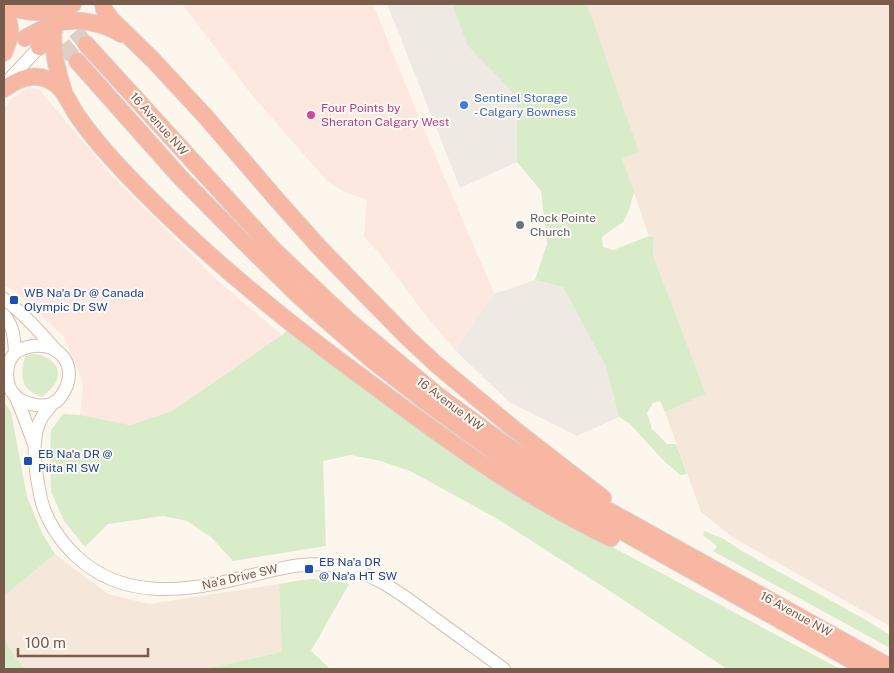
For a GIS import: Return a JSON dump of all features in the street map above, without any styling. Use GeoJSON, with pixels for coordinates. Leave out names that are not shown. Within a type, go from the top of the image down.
{"type":"FeatureCollection","features":[{"type":"Feature","properties":{"kind":"highway"},"geometry":{"type":"LineString","coordinates":[[4,8],[26,4]]}},
{"type":"Feature","properties":{"kind":"highway"},"geometry":{"type":"LineString","coordinates":[[25,38],[55,14],[73,4]]}},
{"type":"Feature","properties":{"kind":"highway"},"geometry":{"type":"LineString","coordinates":[[103,4],[104,9],[112,20],[205,116],[278,201],[352,281],[437,365],[514,429],[682,559]]}},
{"type":"Feature","properties":{"kind":"highway"},"geometry":{"type":"LineString","coordinates":[[4,8],[55,14],[72,21],[96,23],[126,38],[143,51]]}},
{"type":"Feature","properties":{"kind":"highway"},"geometry":{"type":"LineString","coordinates":[[4,8],[10,31],[9,41],[4,53]]}},
{"type":"Feature","properties":{"kind":"highway"},"geometry":{"type":"LineString","coordinates":[[39,47],[55,14]]}},
{"type":"Feature","properties":{"kind":"highway"},"geometry":{"type":"LineString","coordinates":[[55,14],[54,47],[58,74],[67,99]]}},
{"type":"Feature","properties":{"kind":"highway","name":"16 Avenue NW"},"geometry":{"type":"LineString","coordinates":[[86,44],[274,250],[350,322],[422,382],[465,416],[528,461],[682,559],[867,669]]}},
{"type":"Feature","properties":{"kind":"highway","name":"16 Avenue NW"},"geometry":{"type":"LineString","coordinates":[[77,61],[148,142],[218,216],[299,296],[372,360],[422,399],[508,462],[582,509],[890,666]]}},
{"type":"Feature","properties":{"kind":"highway"},"geometry":{"type":"LineString","coordinates":[[4,89],[19,79],[32,77],[38,77],[55,84],[60,88],[86,128],[104,149],[151,199],[216,260],[287,320],[398,404],[469,454],[525,491],[610,538],[682,559]]}},
{"type":"Feature","properties":{"kind":"street"},"geometry":{"type":"LineString","coordinates":[[55,14],[80,4]]}},
{"type":"Feature","properties":{"kind":"street"},"geometry":{"type":"LineString","coordinates":[[4,58],[25,38]]}},
{"type":"Feature","properties":{"kind":"street"},"geometry":{"type":"LineString","coordinates":[[4,85],[39,47]]}},
{"type":"Feature","properties":{"kind":"street"},"geometry":{"type":"LineString","coordinates":[[4,299],[35,327],[62,356],[68,366],[69,377],[64,391],[57,401],[43,405],[31,404],[14,395],[8,381],[7,370],[10,360],[15,353],[26,347],[33,346],[54,348]]}},
{"type":"Feature","properties":{"kind":"street"},"geometry":{"type":"LineString","coordinates":[[4,315],[10,322],[14,334],[15,353]]}},
{"type":"Feature","properties":{"kind":"street","name":"Na'a Drive SW"},"geometry":{"type":"LineString","coordinates":[[14,395],[34,444],[37,482],[42,502],[51,523],[62,541],[71,551],[102,575],[119,582],[144,588],[168,590],[203,586],[282,567],[315,564],[341,566],[367,574],[396,590],[504,669]]}},
{"type":"Feature","properties":{"kind":"street","name":"Na'a Drive SW"},"geometry":{"type":"LineString","coordinates":[[34,444],[42,418],[54,402]]}},
{"type":"Feature","properties":{"kind":"shaded area"},"geometry":{"type":"Polygon","coordinates":[[[182,4],[373,4],[494,293],[455,350],[424,313],[380,254],[364,237],[367,200],[347,193],[327,181],[251,94],[182,4]]]}},
{"type":"Feature","properties":{"kind":"shaded area"},"geometry":{"type":"Polygon","coordinates":[[[387,4],[453,4],[467,45],[517,97],[517,162],[460,188],[387,4]]]}},
{"type":"Feature","properties":{"kind":"shaded area"},"geometry":{"type":"Polygon","coordinates":[[[587,4],[890,4],[890,626],[734,538],[701,512],[665,412],[706,394],[653,255],[655,238],[649,236],[622,158],[638,152],[587,4]]]}},
{"type":"Feature","properties":{"kind":"shaded area"},"geometry":{"type":"Polygon","coordinates":[[[28,88],[39,89],[112,176],[215,278],[282,335],[172,411],[130,425],[80,415],[83,383],[64,337],[15,291],[4,285],[4,108],[12,98],[28,88]]]}},
{"type":"Feature","properties":{"kind":"shaded area"},"geometry":{"type":"Polygon","coordinates":[[[535,280],[563,287],[606,367],[619,417],[577,436],[509,402],[455,350],[494,293],[535,280]]]}},
{"type":"Feature","properties":{"kind":"shaded area"},"geometry":{"type":"Polygon","coordinates":[[[55,554],[108,594],[149,604],[279,584],[282,652],[207,669],[25,669],[14,657],[5,641],[4,597],[55,554]]]}},
{"type":"Feature","properties":{"kind":"green space"},"geometry":{"type":"Polygon","coordinates":[[[453,4],[587,4],[639,152],[622,158],[634,192],[629,210],[623,222],[602,237],[603,247],[613,250],[649,236],[655,238],[653,255],[706,394],[665,412],[660,401],[653,403],[647,413],[652,429],[667,444],[676,444],[687,474],[680,475],[663,460],[630,424],[619,417],[606,367],[563,287],[535,280],[547,244],[541,191],[517,162],[517,97],[467,45],[453,4]]]}},
{"type":"Feature","properties":{"kind":"green space"},"geometry":{"type":"Polygon","coordinates":[[[288,329],[551,514],[840,669],[727,669],[496,518],[412,472],[381,461],[351,455],[323,461],[326,546],[233,561],[211,537],[187,521],[163,516],[108,524],[85,547],[64,521],[51,491],[51,430],[63,414],[80,415],[130,425],[172,411],[288,329]]]}},
{"type":"Feature","properties":{"kind":"green space"},"geometry":{"type":"Polygon","coordinates":[[[33,354],[49,359],[58,371],[55,384],[42,397],[29,390],[23,381],[22,370],[25,356],[33,354]]]}},
{"type":"Feature","properties":{"kind":"green space"},"geometry":{"type":"Polygon","coordinates":[[[4,402],[11,412],[27,497],[42,533],[55,554],[4,597],[4,402]]]}},
{"type":"Feature","properties":{"kind":"green space"},"geometry":{"type":"Polygon","coordinates":[[[704,531],[724,539],[890,635],[890,648],[713,551],[717,546],[703,535],[704,531]]]}},
{"type":"Feature","properties":{"kind":"green space"},"geometry":{"type":"Polygon","coordinates":[[[312,579],[349,584],[311,651],[330,669],[206,669],[282,652],[279,584],[312,579]]]}},
{"type":"Feature","properties":{"kind":"green space"},"geometry":{"type":"Polygon","coordinates":[[[4,634],[10,649],[25,669],[4,669],[4,634]]]}},
{"type":"Feature","properties":{"kind":"tunnel"},"geometry":{"type":"LineString","coordinates":[[60,13],[86,44]]}},
{"type":"Feature","properties":{"kind":"tunnel"},"geometry":{"type":"LineString","coordinates":[[47,26],[77,61]]}},
{"type":"Feature","properties":{"kind":"place","name":"Sentinel Storage - Calgary Bowness"},"geometry":{"type":"Point","coordinates":[464,105]}},
{"type":"Feature","properties":{"kind":"place","name":"Four Points by Sheraton Calgary West"},"geometry":{"type":"Point","coordinates":[311,115]}},
{"type":"Feature","properties":{"kind":"place","name":"Rock Pointe Church"},"geometry":{"type":"Point","coordinates":[520,225]}},
{"type":"Feature","properties":{"kind":"place","name":"WB Na'a Dr @ Canada Olympic Dr SW"},"geometry":{"type":"Point","coordinates":[14,300]}},
{"type":"Feature","properties":{"kind":"place","name":"EB Na'a DR @ Piita RI SW"},"geometry":{"type":"Point","coordinates":[28,461]}},
{"type":"Feature","properties":{"kind":"place","name":"EB Na'a DR @ Na'a HT SW"},"geometry":{"type":"Point","coordinates":[309,569]}}]}
